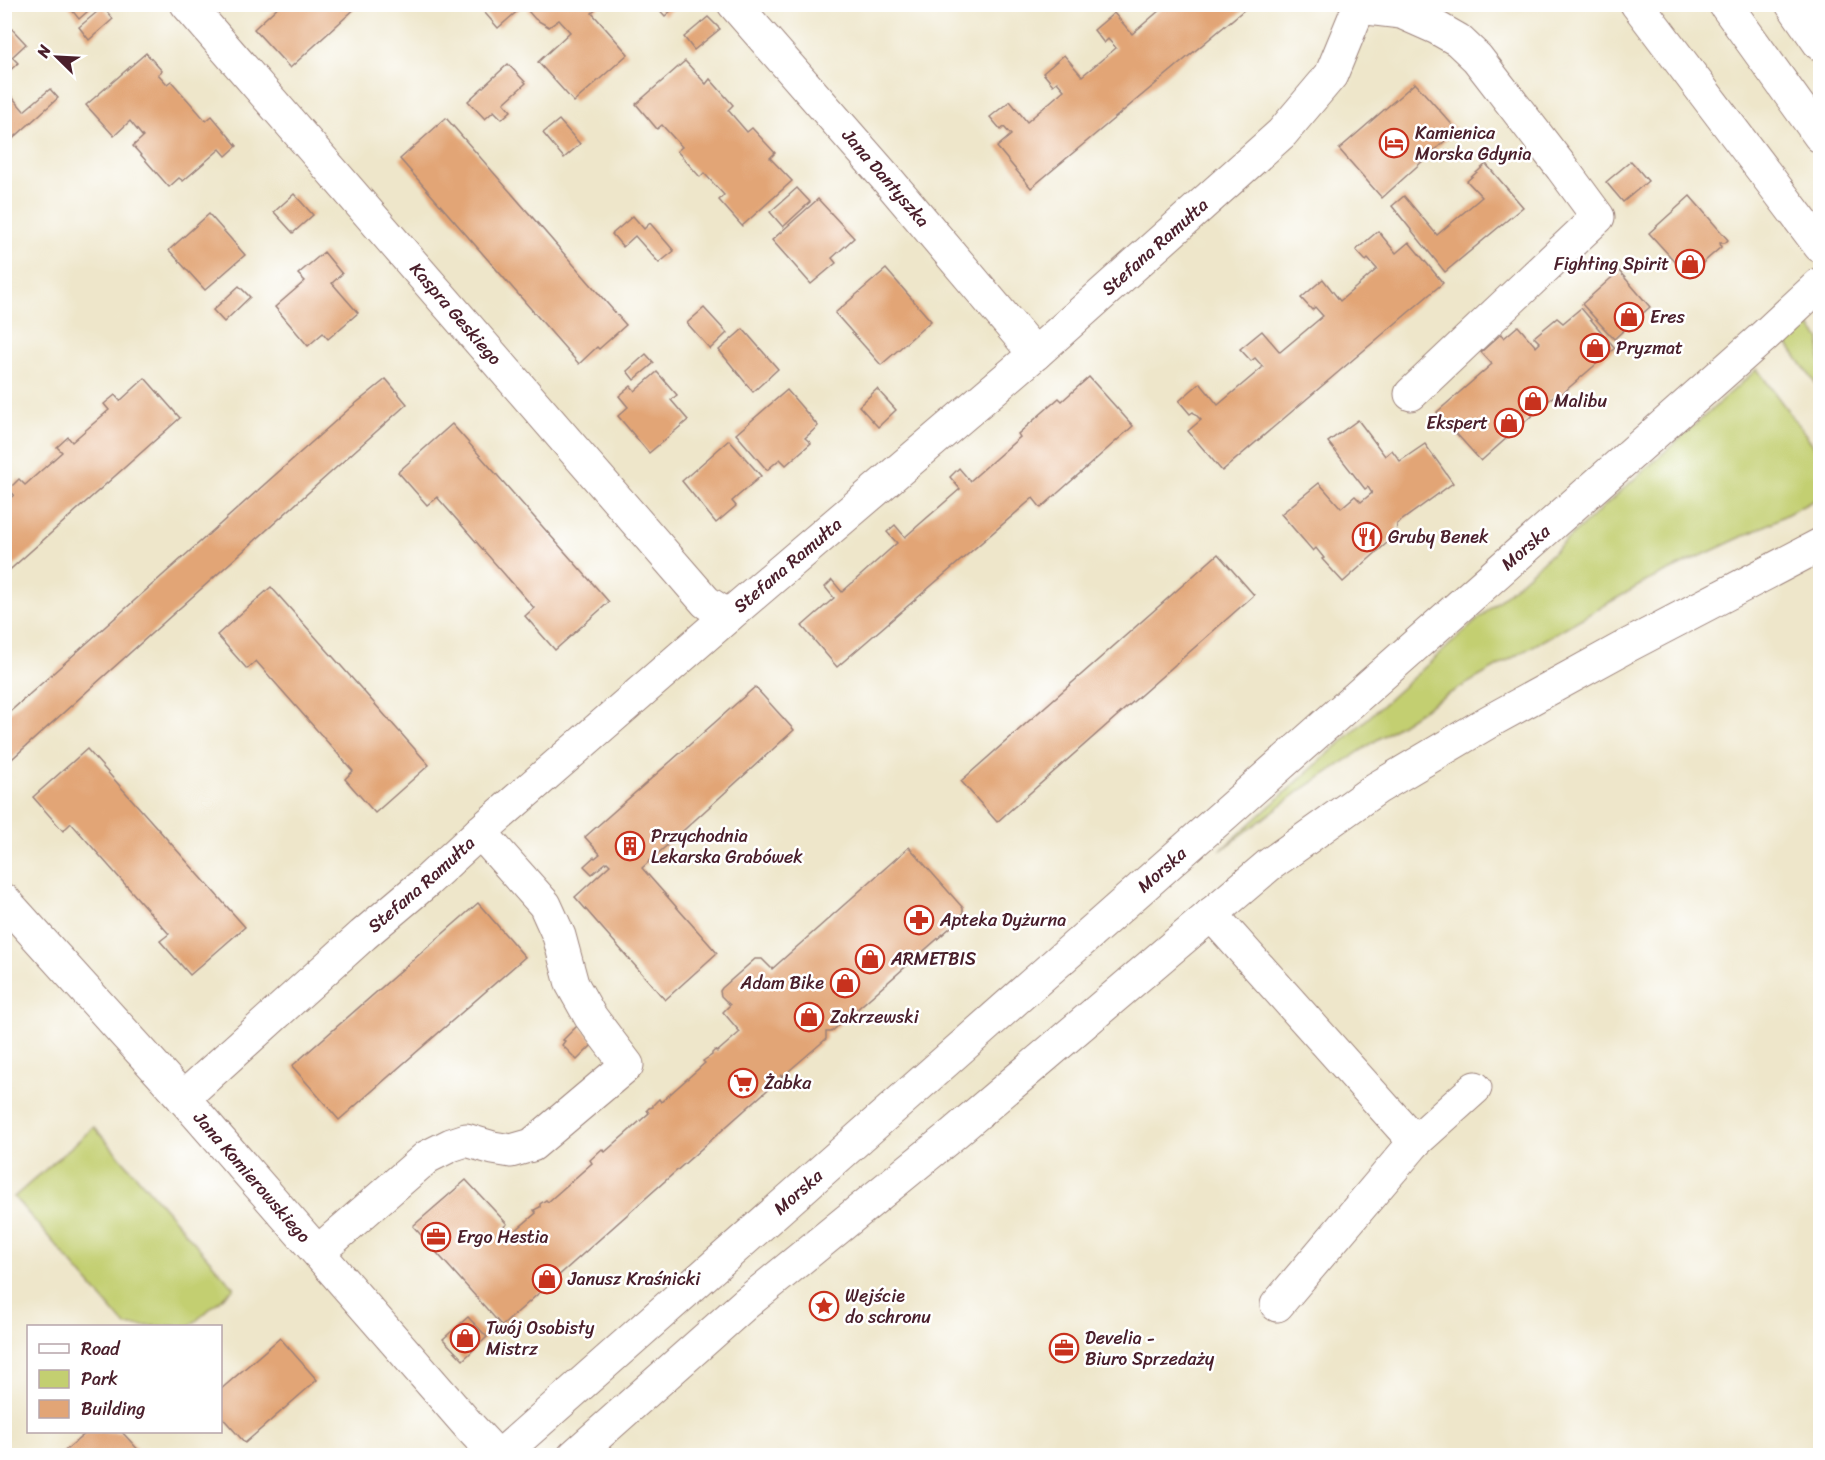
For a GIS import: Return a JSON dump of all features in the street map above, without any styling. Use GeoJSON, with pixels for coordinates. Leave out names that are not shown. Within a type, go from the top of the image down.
{"type":"FeatureCollection","features":[{"type":"Feature","properties":{"kind":"main road","name":"Kaspra Geskiego"},"geometry":{"type":"LineString","coordinates":[[187,4],[706,602],[728,616]]}},
{"type":"Feature","properties":{"kind":"main road","name":"Jana Dantyszka"},"geometry":{"type":"LineString","coordinates":[[734,4],[887,178],[1035,354]]}},
{"type":"Feature","properties":{"kind":"main road"},"geometry":{"type":"LineString","coordinates":[[1637,4],[1821,246]]}},
{"type":"Feature","properties":{"kind":"main road"},"geometry":{"type":"LineString","coordinates":[[1725,4],[1821,136]]}},
{"type":"Feature","properties":{"kind":"main road"},"geometry":{"type":"LineString","coordinates":[[1792,4],[1821,44]]}},
{"type":"Feature","properties":{"kind":"main road","name":"Stefana Ramułta"},"geometry":{"type":"LineString","coordinates":[[183,1098],[363,934],[427,881],[728,616],[1035,354],[1282,133],[1331,75],[1359,7],[1401,12],[1458,40],[1477,58],[1598,217],[1411,394]]}},
{"type":"Feature","properties":{"kind":"main road","name":"Morska"},"geometry":{"type":"LineString","coordinates":[[498,1455],[1821,284]]}},
{"type":"Feature","properties":{"kind":"main road"},"geometry":{"type":"LineString","coordinates":[[574,1455],[745,1304],[952,1135],[1269,865],[1377,788],[1490,721],[1821,545]]}},
{"type":"Feature","properties":{"kind":"main road"},"geometry":{"type":"LineString","coordinates":[[318,1252],[427,1157],[466,1140],[511,1151],[532,1145],[627,1065],[590,1016],[572,984],[560,936],[545,904],[480,832]]}},
{"type":"Feature","properties":{"kind":"main road","name":"Jana Komierowskiego"},"geometry":{"type":"LineString","coordinates":[[4,900],[183,1098],[498,1455]]}},
{"type":"Feature","properties":{"kind":"main road"},"geometry":{"type":"LineString","coordinates":[[1210,914],[1416,1142]]}},
{"type":"Feature","properties":{"kind":"main road"},"geometry":{"type":"LineString","coordinates":[[1277,1305],[1416,1142],[1474,1088]]}},
{"type":"Feature","properties":{"kind":"green space"},"geometry":{"type":"Polygon","coordinates":[[[1807,323],[1820,339],[1820,390],[1785,341],[1807,323]]]}},
{"type":"Feature","properties":{"kind":"green space"},"geometry":{"type":"Polygon","coordinates":[[[1757,369],[1820,454],[1820,497],[1763,527],[1647,581],[1433,703],[1304,788],[1220,851],[1757,369]]]}},
{"type":"Feature","properties":{"kind":"green space"},"geometry":{"type":"Polygon","coordinates":[[[94,1127],[234,1288],[191,1325],[125,1325],[14,1197],[94,1127]]]}},
{"type":"Feature","properties":{"kind":"building"},"geometry":{"type":"Polygon","coordinates":[[[67,4],[96,4],[79,19],[67,4]]]}},
{"type":"Feature","properties":{"kind":"building"},"geometry":{"type":"Polygon","coordinates":[[[281,4],[360,4],[290,68],[254,29],[281,4]]]}},
{"type":"Feature","properties":{"kind":"building"},"geometry":{"type":"Polygon","coordinates":[[[481,4],[523,4],[498,28],[479,6],[481,4]]]}},
{"type":"Feature","properties":{"kind":"building"},"geometry":{"type":"Polygon","coordinates":[[[532,4],[602,4],[592,13],[628,54],[574,102],[538,62],[570,32],[559,20],[549,27],[535,19],[528,11],[532,4]]]}},
{"type":"Feature","properties":{"kind":"building"},"geometry":{"type":"Polygon","coordinates":[[[658,4],[679,4],[665,16],[656,6],[658,4]]]}},
{"type":"Feature","properties":{"kind":"building"},"geometry":{"type":"Polygon","coordinates":[[[1167,4],[1251,4],[1031,188],[997,147],[1011,135],[1004,127],[1001,130],[990,117],[1010,101],[1027,122],[1064,90],[1057,82],[1053,85],[1043,73],[1064,55],[1082,76],[1116,48],[1108,39],[1104,43],[1094,30],[1114,13],[1132,34],[1167,4]]]}},
{"type":"Feature","properties":{"kind":"building"},"geometry":{"type":"Polygon","coordinates":[[[103,7],[113,19],[89,40],[79,27],[103,7]]]}},
{"type":"Feature","properties":{"kind":"building"},"geometry":{"type":"Polygon","coordinates":[[[708,17],[720,29],[694,50],[684,37],[708,17]]]}},
{"type":"Feature","properties":{"kind":"building"},"geometry":{"type":"Polygon","coordinates":[[[12,29],[26,44],[12,57],[18,63],[4,76],[4,35],[12,29]]]}},
{"type":"Feature","properties":{"kind":"building"},"geometry":{"type":"Polygon","coordinates":[[[146,53],[162,71],[158,74],[167,84],[171,81],[206,121],[212,116],[237,146],[226,156],[220,149],[183,181],[179,178],[169,187],[133,146],[143,137],[130,121],[114,136],[86,105],[146,53]]]}},
{"type":"Feature","properties":{"kind":"building"},"geometry":{"type":"Polygon","coordinates":[[[685,61],[706,84],[710,79],[733,105],[728,110],[747,132],[752,128],[775,153],[770,158],[792,181],[742,226],[719,200],[724,195],[704,173],[700,177],[677,151],[682,147],[662,125],[657,129],[636,104],[685,61]]]}},
{"type":"Feature","properties":{"kind":"building"},"geometry":{"type":"Polygon","coordinates":[[[508,64],[526,83],[504,103],[511,111],[502,119],[494,111],[485,119],[468,101],[508,64]]]}},
{"type":"Feature","properties":{"kind":"building","name":"Kamienica Morska Gdynia"},"geometry":{"type":"Polygon","coordinates":[[[1415,83],[1457,130],[1382,198],[1339,149],[1415,83]]]}},
{"type":"Feature","properties":{"kind":"building"},"geometry":{"type":"Polygon","coordinates":[[[50,89],[58,98],[8,143],[4,140],[4,93],[7,91],[24,111],[50,89]]]}},
{"type":"Feature","properties":{"kind":"building"},"geometry":{"type":"Polygon","coordinates":[[[446,118],[626,325],[579,364],[400,159],[446,118]]]}},
{"type":"Feature","properties":{"kind":"building"},"geometry":{"type":"Polygon","coordinates":[[[559,120],[580,144],[564,158],[543,133],[559,120]]]}},
{"type":"Feature","properties":{"kind":"building"},"geometry":{"type":"Polygon","coordinates":[[[1631,161],[1648,181],[1623,202],[1606,182],[1631,161]]]}},
{"type":"Feature","properties":{"kind":"building"},"geometry":{"type":"Polygon","coordinates":[[[1486,164],[1523,207],[1445,272],[1392,206],[1404,196],[1437,235],[1482,197],[1467,181],[1486,164]]]}},
{"type":"Feature","properties":{"kind":"building"},"geometry":{"type":"Polygon","coordinates":[[[797,188],[810,202],[783,227],[770,212],[797,188]]]}},
{"type":"Feature","properties":{"kind":"building"},"geometry":{"type":"Polygon","coordinates":[[[294,194],[313,215],[293,233],[274,212],[294,194]]]}},
{"type":"Feature","properties":{"kind":"building"},"geometry":{"type":"Polygon","coordinates":[[[1690,196],[1728,240],[1720,243],[1721,247],[1688,276],[1649,233],[1690,196]]]}},
{"type":"Feature","properties":{"kind":"building"},"geometry":{"type":"Polygon","coordinates":[[[818,199],[854,238],[832,258],[836,263],[811,284],[772,240],[818,199]]]}},
{"type":"Feature","properties":{"kind":"building"},"geometry":{"type":"Polygon","coordinates":[[[209,214],[245,255],[205,290],[169,250],[209,214]]]}},
{"type":"Feature","properties":{"kind":"building"},"geometry":{"type":"Polygon","coordinates":[[[633,216],[644,229],[650,223],[674,251],[659,263],[635,236],[623,247],[612,234],[633,216]]]}},
{"type":"Feature","properties":{"kind":"building"},"geometry":{"type":"Polygon","coordinates":[[[1378,231],[1396,253],[1409,242],[1443,283],[1222,471],[1188,431],[1201,420],[1193,412],[1190,414],[1179,401],[1200,383],[1218,405],[1263,367],[1255,358],[1251,361],[1240,349],[1262,331],[1280,352],[1323,316],[1315,307],[1312,310],[1301,298],[1323,279],[1340,301],[1377,269],[1356,250],[1378,231]]]}},
{"type":"Feature","properties":{"kind":"building"},"geometry":{"type":"Polygon","coordinates":[[[324,252],[342,274],[332,283],[358,313],[328,339],[323,333],[308,346],[275,307],[305,281],[298,274],[324,252]]]}},
{"type":"Feature","properties":{"kind":"building"},"geometry":{"type":"Polygon","coordinates":[[[886,269],[931,321],[881,365],[835,313],[886,269]]]}},
{"type":"Feature","properties":{"kind":"building"},"geometry":{"type":"Polygon","coordinates":[[[1619,271],[1650,307],[1614,339],[1582,304],[1619,271]]]}},
{"type":"Feature","properties":{"kind":"building"},"geometry":{"type":"Polygon","coordinates":[[[239,286],[250,297],[224,322],[213,310],[239,286]]]}},
{"type":"Feature","properties":{"kind":"building"},"geometry":{"type":"Polygon","coordinates":[[[704,308],[727,333],[710,349],[687,323],[704,308]]]}},
{"type":"Feature","properties":{"kind":"building"},"geometry":{"type":"Polygon","coordinates":[[[1581,308],[1615,348],[1557,398],[1555,395],[1481,461],[1437,412],[1492,364],[1481,352],[1501,334],[1504,338],[1518,326],[1536,347],[1540,343],[1534,337],[1557,318],[1563,323],[1581,308]]]}},
{"type":"Feature","properties":{"kind":"building"},"geometry":{"type":"Polygon","coordinates":[[[743,329],[778,369],[753,392],[719,350],[743,329]]]}},
{"type":"Feature","properties":{"kind":"building"},"geometry":{"type":"Polygon","coordinates":[[[646,354],[654,363],[634,380],[627,371],[646,354]]]}},
{"type":"Feature","properties":{"kind":"building"},"geometry":{"type":"Polygon","coordinates":[[[657,372],[677,395],[671,400],[688,420],[649,453],[618,416],[628,407],[619,396],[631,386],[635,391],[657,372]]]}},
{"type":"Feature","properties":{"kind":"building"},"geometry":{"type":"Polygon","coordinates":[[[1089,377],[1133,426],[1041,508],[1033,498],[837,667],[802,626],[834,598],[825,587],[832,580],[842,592],[897,543],[887,532],[895,525],[905,537],[960,489],[950,477],[959,468],[970,481],[1020,437],[1018,434],[1059,398],[1062,401],[1089,377]]]}},
{"type":"Feature","properties":{"kind":"building"},"geometry":{"type":"Polygon","coordinates":[[[145,378],[180,418],[4,575],[4,503],[14,495],[9,489],[19,479],[25,485],[62,452],[57,447],[68,437],[72,442],[109,410],[104,404],[115,395],[120,401],[145,378]]]}},
{"type":"Feature","properties":{"kind":"building"},"geometry":{"type":"Polygon","coordinates":[[[386,379],[407,404],[4,766],[4,717],[349,409],[386,379]]]}},
{"type":"Feature","properties":{"kind":"building"},"geometry":{"type":"Polygon","coordinates":[[[877,389],[896,410],[878,427],[859,406],[877,389]]]}},
{"type":"Feature","properties":{"kind":"building"},"geometry":{"type":"Polygon","coordinates":[[[787,390],[818,426],[805,438],[811,443],[786,465],[780,459],[767,470],[736,434],[787,390]]]}},
{"type":"Feature","properties":{"kind":"building"},"geometry":{"type":"Polygon","coordinates":[[[1358,420],[1385,456],[1392,450],[1400,461],[1425,444],[1453,483],[1397,524],[1396,535],[1343,582],[1322,559],[1324,558],[1316,548],[1313,551],[1281,514],[1319,483],[1341,508],[1355,496],[1361,502],[1372,493],[1368,487],[1365,489],[1328,442],[1358,420]]]}},
{"type":"Feature","properties":{"kind":"building"},"geometry":{"type":"Polygon","coordinates":[[[452,424],[609,602],[555,650],[525,616],[534,608],[437,497],[427,505],[398,472],[452,424]]]}},
{"type":"Feature","properties":{"kind":"building"},"geometry":{"type":"Polygon","coordinates":[[[729,440],[761,476],[732,501],[736,506],[716,523],[682,481],[729,440]]]}},
{"type":"Feature","properties":{"kind":"building"},"geometry":{"type":"Polygon","coordinates":[[[1218,554],[1254,595],[997,822],[961,781],[1218,554]]]}},
{"type":"Feature","properties":{"kind":"building"},"geometry":{"type":"Polygon","coordinates":[[[271,587],[429,765],[375,813],[345,779],[353,771],[256,661],[247,669],[217,635],[271,587]]]}},
{"type":"Feature","properties":{"kind":"building","name":"Przychodnia Lekarska Grabówek"},"geometry":{"type":"Polygon","coordinates":[[[755,687],[794,730],[642,868],[717,953],[665,1000],[575,897],[610,865],[607,862],[592,874],[584,866],[600,854],[585,837],[755,687]]]}},
{"type":"Feature","properties":{"kind":"building"},"geometry":{"type":"Polygon","coordinates":[[[87,749],[245,927],[190,975],[160,941],[169,934],[71,823],[63,831],[33,797],[87,749]]]}},
{"type":"Feature","properties":{"kind":"building"},"geometry":{"type":"Polygon","coordinates":[[[909,847],[963,908],[959,920],[831,1032],[826,1032],[826,1039],[783,1076],[780,1075],[782,1077],[502,1326],[413,1226],[466,1180],[507,1224],[501,1229],[508,1237],[536,1213],[534,1210],[540,1207],[540,1204],[546,1200],[548,1202],[592,1163],[590,1160],[602,1149],[605,1152],[649,1113],[647,1110],[653,1107],[659,1099],[661,1102],[705,1063],[703,1061],[715,1050],[717,1052],[740,1032],[723,1012],[730,1005],[721,996],[722,988],[755,959],[762,959],[772,969],[909,847]]]}},
{"type":"Feature","properties":{"kind":"building"},"geometry":{"type":"Polygon","coordinates":[[[478,903],[525,957],[339,1120],[292,1066],[478,903]]]}},
{"type":"Feature","properties":{"kind":"building"},"geometry":{"type":"Polygon","coordinates":[[[578,1025],[595,1042],[577,1060],[562,1045],[565,1041],[563,1040],[578,1025]]]}},
{"type":"Feature","properties":{"kind":"building","name":"Twój Osobisty Mistrz"},"geometry":{"type":"Polygon","coordinates":[[[468,1317],[487,1337],[463,1360],[443,1339],[468,1317]]]}},
{"type":"Feature","properties":{"kind":"building"},"geometry":{"type":"Polygon","coordinates":[[[280,1338],[317,1380],[245,1443],[222,1417],[222,1388],[280,1338]]]}},
{"type":"Feature","properties":{"kind":"building"},"geometry":{"type":"Polygon","coordinates":[[[86,1433],[123,1433],[143,1455],[60,1455],[86,1433]]]}},
{"type":"Feature","properties":{"kind":"place","name":"Kamienica Morska Gdynia"},"geometry":{"type":"Point","coordinates":[1394,143]}},
{"type":"Feature","properties":{"kind":"place","name":"Fighting Spirit"},"geometry":{"type":"Point","coordinates":[1690,264]}},
{"type":"Feature","properties":{"kind":"place","name":"Eres"},"geometry":{"type":"Point","coordinates":[1629,317]}},
{"type":"Feature","properties":{"kind":"place","name":"Pryzmat"},"geometry":{"type":"Point","coordinates":[1595,348]}},
{"type":"Feature","properties":{"kind":"place","name":"Malibu"},"geometry":{"type":"Point","coordinates":[1533,401]}},
{"type":"Feature","properties":{"kind":"place","name":"Ekspert"},"geometry":{"type":"Point","coordinates":[1509,423]}},
{"type":"Feature","properties":{"kind":"place","name":"Gruby Benek"},"geometry":{"type":"Point","coordinates":[1367,537]}},
{"type":"Feature","properties":{"kind":"place","name":"Przychodnia Lekarska Grabówek"},"geometry":{"type":"Point","coordinates":[630,846]}},
{"type":"Feature","properties":{"kind":"place","name":"Apteka Dyżurna"},"geometry":{"type":"Point","coordinates":[919,920]}},
{"type":"Feature","properties":{"kind":"place","name":"ARMETBIS"},"geometry":{"type":"Point","coordinates":[870,959]}},
{"type":"Feature","properties":{"kind":"place","name":"Adam Bike"},"geometry":{"type":"Point","coordinates":[845,983]}},
{"type":"Feature","properties":{"kind":"place","name":"Zakrzewski"},"geometry":{"type":"Point","coordinates":[809,1017]}},
{"type":"Feature","properties":{"kind":"place","name":"Żabka"},"geometry":{"type":"Point","coordinates":[743,1083]}},
{"type":"Feature","properties":{"kind":"place","name":"Ergo Hestia"},"geometry":{"type":"Point","coordinates":[436,1237]}},
{"type":"Feature","properties":{"kind":"place","name":"Janusz Kraśnicki"},"geometry":{"type":"Point","coordinates":[547,1279]}},
{"type":"Feature","properties":{"kind":"place","name":"Wejście do schronu"},"geometry":{"type":"Point","coordinates":[824,1306]}},
{"type":"Feature","properties":{"kind":"place","name":"Twój Osobisty Mistrz"},"geometry":{"type":"Point","coordinates":[465,1338]}},
{"type":"Feature","properties":{"kind":"place","name":"Develia - Biuro Sprzedaży"},"geometry":{"type":"Point","coordinates":[1064,1348]}}]}
